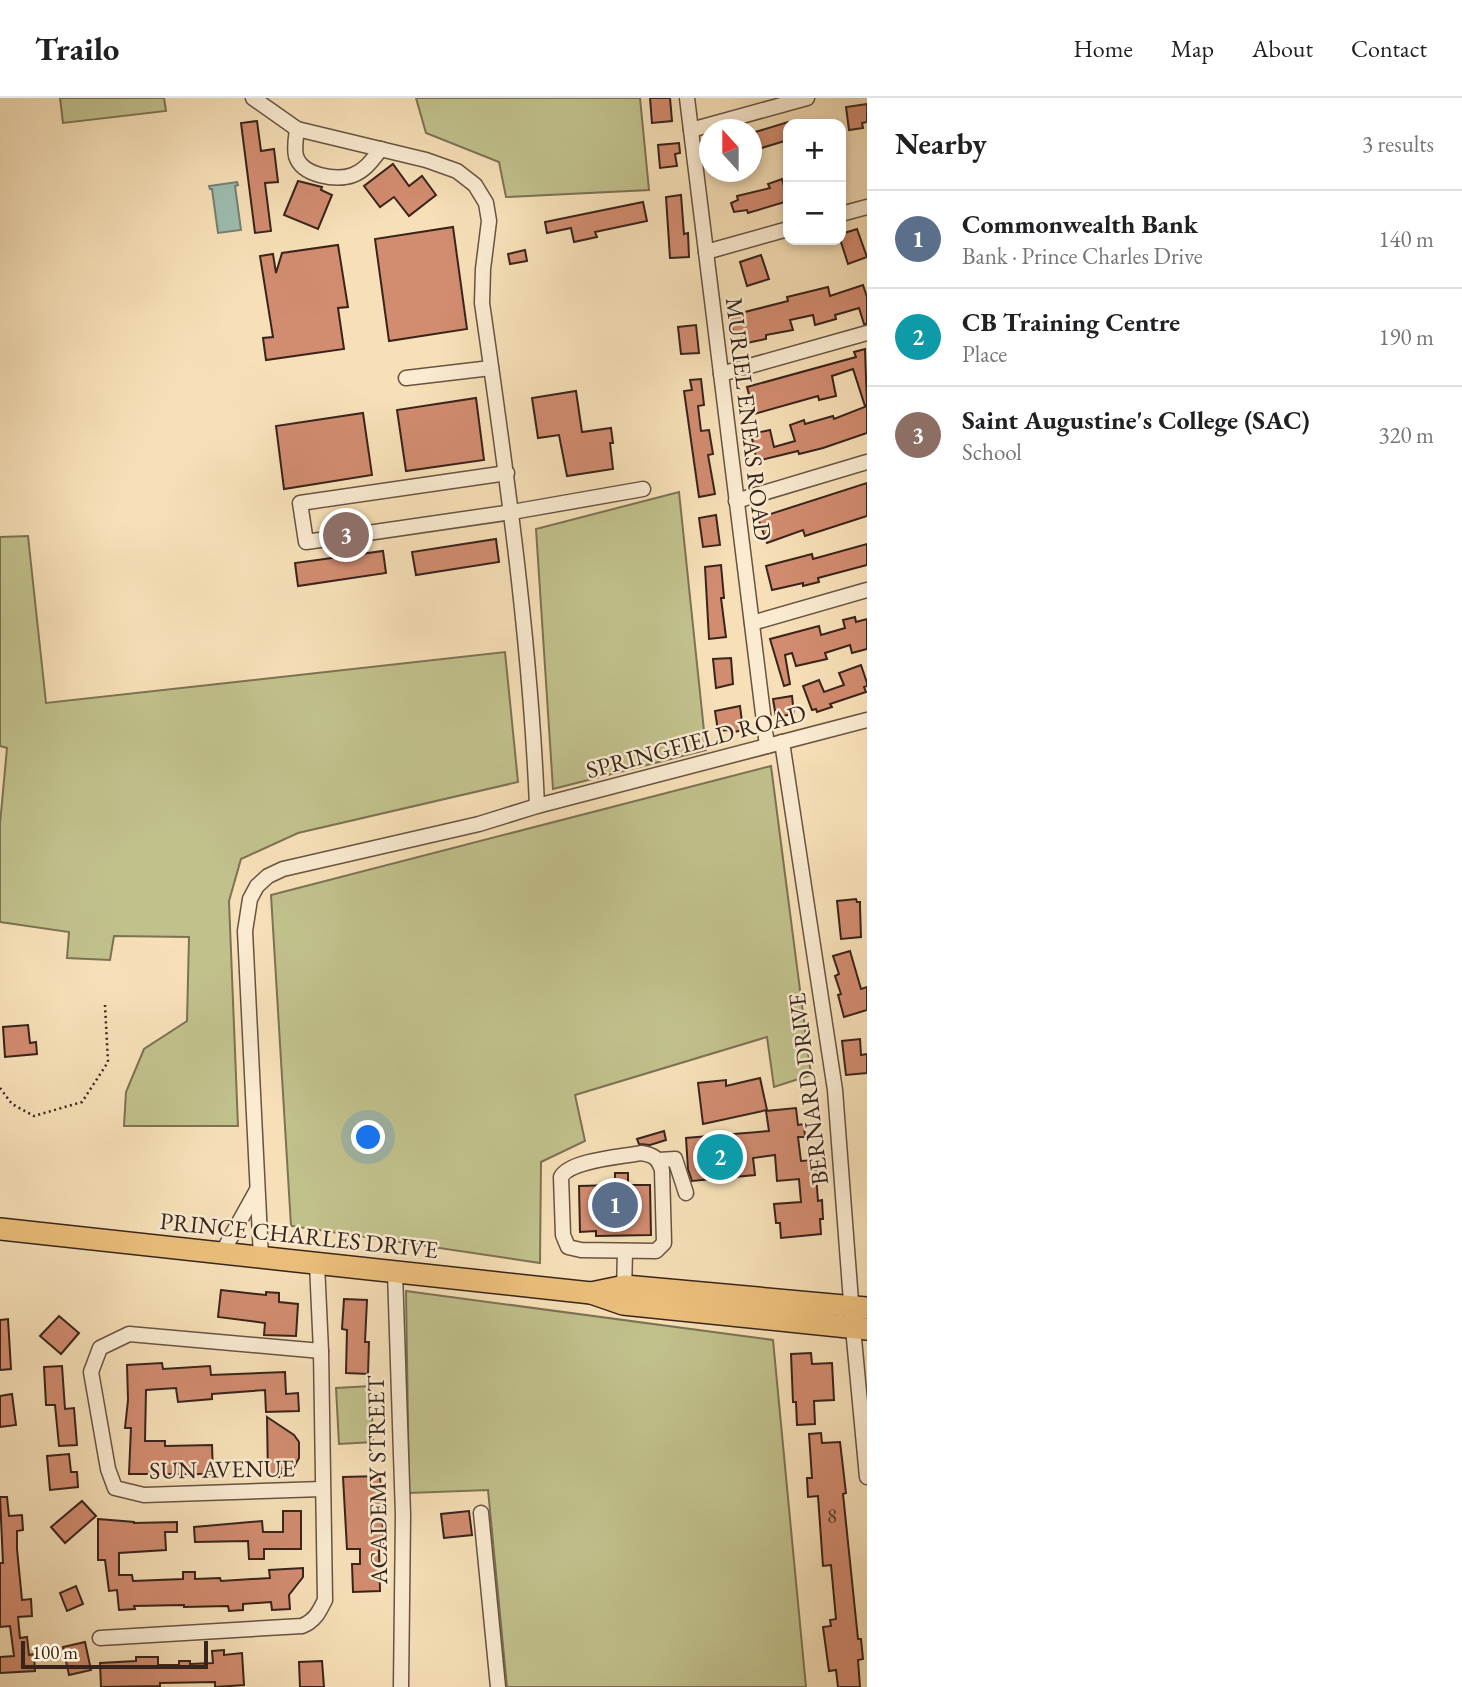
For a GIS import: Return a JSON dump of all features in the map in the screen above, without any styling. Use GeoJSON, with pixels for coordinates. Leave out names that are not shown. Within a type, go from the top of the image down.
{"type":"FeatureCollection","features":[{"type":"Feature","properties":{"kind":"highway","name":"PRINCE CHARLES DRIVE"},"geometry":{"type":"LineString","coordinates":[[0,1229],[591,1293],[859,1307]]}},
{"type":"Feature","properties":{"kind":"highway","name":"PRINCE CHARLES DRIVE"},"geometry":{"type":"LineString","coordinates":[[624,1295],[860,1329]]}},
{"type":"Feature","properties":{"kind":"street"},"geometry":{"type":"LineString","coordinates":[[253,98],[297,129],[457,171],[475,185],[486,203],[489,221],[482,303],[512,512],[535,756],[537,806]]}},
{"type":"Feature","properties":{"kind":"street","name":"MURIEL ENEAS ROAD"},"geometry":{"type":"LineString","coordinates":[[687,98],[751,623],[774,744]]}},
{"type":"Feature","properties":{"kind":"street"},"geometry":{"type":"LineString","coordinates":[[691,130],[807,98]]}},
{"type":"Feature","properties":{"kind":"street"},"geometry":{"type":"LineString","coordinates":[[297,129],[296,156],[299,163],[313,173],[334,178],[352,176],[367,167],[381,149]]}},
{"type":"Feature","properties":{"kind":"street"},"geometry":{"type":"LineString","coordinates":[[846,213],[867,207]]}},
{"type":"Feature","properties":{"kind":"street"},"geometry":{"type":"LineString","coordinates":[[706,252],[783,230]]}},
{"type":"Feature","properties":{"kind":"street"},"geometry":{"type":"LineString","coordinates":[[721,374],[867,332]]}},
{"type":"Feature","properties":{"kind":"street"},"geometry":{"type":"LineString","coordinates":[[406,377],[491,368]]}},
{"type":"Feature","properties":{"kind":"street"},"geometry":{"type":"LineString","coordinates":[[736,501],[867,462]]}},
{"type":"Feature","properties":{"kind":"street"},"geometry":{"type":"LineString","coordinates":[[507,473],[300,503],[306,542],[512,512],[642,489]]}},
{"type":"Feature","properties":{"kind":"street"},"geometry":{"type":"LineString","coordinates":[[751,623],[867,590]]}},
{"type":"Feature","properties":{"kind":"street","name":"SPRINGFIELD ROAD"},"geometry":{"type":"LineString","coordinates":[[261,1257],[245,931],[250,899],[257,886],[268,876],[292,867],[479,824],[537,806],[867,720]]}},
{"type":"Feature","properties":{"kind":"street","name":"BERNARD DRIVE"},"geometry":{"type":"LineString","coordinates":[[774,744],[835,1090],[859,1307],[867,1477]]}},
{"type":"Feature","properties":{"kind":"street"},"geometry":{"type":"LineString","coordinates":[[641,1153],[653,1155],[659,1160],[662,1170],[663,1246],[656,1251],[625,1251],[568,1247],[563,1235],[561,1177],[564,1171],[578,1165],[641,1153]]}},
{"type":"Feature","properties":{"kind":"street"},"geometry":{"type":"LineString","coordinates":[[659,1160],[675,1159],[686,1193]]}},
{"type":"Feature","properties":{"kind":"street"},"geometry":{"type":"LineString","coordinates":[[222,1253],[258,1188]]}},
{"type":"Feature","properties":{"kind":"street"},"geometry":{"type":"LineString","coordinates":[[624,1295],[625,1251]]}},
{"type":"Feature","properties":{"kind":"street"},"geometry":{"type":"LineString","coordinates":[[100,1638],[302,1626],[312,1622],[325,1600],[317,1264]]}},
{"type":"Feature","properties":{"kind":"street","name":"ACADEMY STREET"},"geometry":{"type":"LineString","coordinates":[[395,1272],[403,1515],[401,1687]]}},
{"type":"Feature","properties":{"kind":"street","name":"SUN AVENUE"},"geometry":{"type":"LineString","coordinates":[[321,1351],[129,1334],[100,1348],[91,1373],[108,1469],[115,1488],[144,1495],[322,1489]]}},
{"type":"Feature","properties":{"kind":"street"},"geometry":{"type":"LineString","coordinates":[[481,1513],[498,1687]]}},
{"type":"Feature","properties":{"kind":"path"},"geometry":{"type":"LineString","coordinates":[[0,1088],[12,1104],[34,1116],[82,1102],[108,1062],[105,1005]]}},
{"type":"Feature","properties":{"kind":"green space"},"geometry":{"type":"Polygon","coordinates":[[[60,98],[164,98],[166,111],[63,123],[60,98]]]}},
{"type":"Feature","properties":{"kind":"green space"},"geometry":{"type":"Polygon","coordinates":[[[416,98],[640,98],[649,190],[506,197],[499,162],[426,133],[416,98]]]}},
{"type":"Feature","properties":{"kind":"green space"},"geometry":{"type":"Polygon","coordinates":[[[679,492],[706,750],[553,789],[536,529],[679,492]]]}},
{"type":"Feature","properties":{"kind":"green space"},"geometry":{"type":"Polygon","coordinates":[[[28,536],[46,703],[505,652],[518,782],[298,833],[241,859],[229,901],[238,1126],[124,1126],[126,1092],[144,1049],[187,1021],[189,937],[114,936],[110,960],[67,958],[69,932],[0,922],[0,824],[7,748],[0,746],[0,537],[28,536]]]}},
{"type":"Feature","properties":{"kind":"green space"},"geometry":{"type":"Polygon","coordinates":[[[771,766],[811,1075],[774,1087],[767,1037],[575,1095],[585,1141],[541,1162],[540,1263],[291,1226],[271,895],[771,766]]]}},
{"type":"Feature","properties":{"kind":"green space"},"geometry":{"type":"Polygon","coordinates":[[[406,1291],[773,1340],[806,1687],[507,1687],[488,1490],[409,1493],[406,1291]]]}},
{"type":"Feature","properties":{"kind":"green space"},"geometry":{"type":"Polygon","coordinates":[[[371,1386],[373,1442],[339,1444],[336,1388],[371,1386]]]}},
{"type":"Feature","properties":{"kind":"shaded area"},"geometry":{"type":"Polygon","coordinates":[[[237,182],[238,185],[235,186],[241,230],[218,233],[212,189],[209,186],[237,182]]]}},
{"type":"Feature","properties":{"kind":"building"},"geometry":{"type":"Polygon","coordinates":[[[650,98],[670,98],[672,121],[652,123],[650,98]]]}},
{"type":"Feature","properties":{"kind":"building"},"geometry":{"type":"Polygon","coordinates":[[[867,104],[867,122],[862,123],[863,128],[849,130],[846,107],[867,104]]]}},
{"type":"Feature","properties":{"kind":"building"},"geometry":{"type":"Polygon","coordinates":[[[257,121],[261,151],[274,149],[278,182],[265,183],[271,231],[255,233],[241,123],[257,121]]]}},
{"type":"Feature","properties":{"kind":"building"},"geometry":{"type":"Polygon","coordinates":[[[783,124],[783,142],[762,148],[762,130],[783,124]]]}},
{"type":"Feature","properties":{"kind":"building"},"geometry":{"type":"Polygon","coordinates":[[[679,143],[680,153],[675,154],[677,166],[660,168],[658,145],[679,143]]]}},
{"type":"Feature","properties":{"kind":"building"},"geometry":{"type":"Polygon","coordinates":[[[393,164],[409,186],[422,176],[436,195],[409,216],[394,197],[380,207],[364,186],[393,164]]]}},
{"type":"Feature","properties":{"kind":"building"},"geometry":{"type":"Polygon","coordinates":[[[782,179],[783,202],[748,213],[747,210],[734,212],[731,203],[738,200],[737,196],[770,188],[768,184],[782,179]]]}},
{"type":"Feature","properties":{"kind":"building"},"geometry":{"type":"Polygon","coordinates":[[[298,181],[322,187],[321,190],[332,195],[318,229],[284,215],[298,181]]]}},
{"type":"Feature","properties":{"kind":"building"},"geometry":{"type":"Polygon","coordinates":[[[681,195],[689,257],[670,258],[666,197],[681,195]]]}},
{"type":"Feature","properties":{"kind":"building"},"geometry":{"type":"Polygon","coordinates":[[[643,202],[647,221],[595,232],[597,237],[574,242],[571,228],[547,233],[545,222],[643,202]]]}},
{"type":"Feature","properties":{"kind":"building"},"geometry":{"type":"Polygon","coordinates":[[[453,227],[467,329],[389,341],[375,239],[453,227]]]}},
{"type":"Feature","properties":{"kind":"building"},"geometry":{"type":"Polygon","coordinates":[[[857,229],[867,257],[848,264],[842,245],[846,245],[846,232],[857,229]]]}},
{"type":"Feature","properties":{"kind":"building"},"geometry":{"type":"Polygon","coordinates":[[[338,245],[348,307],[338,308],[344,349],[266,360],[263,338],[273,337],[260,256],[273,254],[276,273],[282,253],[338,245]]]}},
{"type":"Feature","properties":{"kind":"building"},"geometry":{"type":"Polygon","coordinates":[[[525,250],[527,261],[510,264],[508,254],[525,250]]]}},
{"type":"Feature","properties":{"kind":"building"},"geometry":{"type":"Polygon","coordinates":[[[761,255],[769,279],[747,286],[740,262],[761,255]]]}},
{"type":"Feature","properties":{"kind":"building"},"geometry":{"type":"Polygon","coordinates":[[[863,285],[867,297],[867,324],[864,324],[859,308],[835,315],[836,319],[815,325],[813,315],[790,320],[793,330],[766,335],[766,339],[743,344],[741,333],[734,335],[729,316],[788,301],[787,297],[828,287],[830,296],[863,285]]]}},
{"type":"Feature","properties":{"kind":"building"},"geometry":{"type":"Polygon","coordinates":[[[696,325],[699,353],[681,354],[678,327],[696,325]]]}},
{"type":"Feature","properties":{"kind":"building"},"geometry":{"type":"Polygon","coordinates":[[[865,349],[867,405],[865,406],[853,369],[832,376],[836,396],[819,400],[818,396],[754,414],[747,387],[856,357],[854,352],[865,349]]]}},
{"type":"Feature","properties":{"kind":"building"},"geometry":{"type":"Polygon","coordinates":[[[701,379],[704,405],[698,406],[701,431],[709,430],[713,454],[708,455],[715,494],[699,497],[684,391],[692,390],[690,380],[701,379]]]}},
{"type":"Feature","properties":{"kind":"building"},"geometry":{"type":"Polygon","coordinates":[[[576,391],[582,432],[611,428],[613,469],[567,476],[559,435],[538,438],[532,398],[576,391]]]}},
{"type":"Feature","properties":{"kind":"building"},"geometry":{"type":"Polygon","coordinates":[[[476,398],[484,460],[406,471],[397,410],[476,398]]]}},
{"type":"Feature","properties":{"kind":"building"},"geometry":{"type":"Polygon","coordinates":[[[867,406],[867,433],[823,448],[757,461],[751,434],[770,430],[774,447],[795,441],[790,425],[833,416],[834,419],[867,406]]]}},
{"type":"Feature","properties":{"kind":"building"},"geometry":{"type":"Polygon","coordinates":[[[363,413],[372,475],[284,489],[276,426],[363,413]]]}},
{"type":"Feature","properties":{"kind":"building"},"geometry":{"type":"Polygon","coordinates":[[[867,483],[867,516],[805,536],[803,530],[767,543],[758,518],[867,483]]]}},
{"type":"Feature","properties":{"kind":"building"},"geometry":{"type":"Polygon","coordinates":[[[716,515],[720,545],[703,547],[699,518],[716,515]]]}},
{"type":"Feature","properties":{"kind":"building"},"geometry":{"type":"Polygon","coordinates":[[[496,539],[499,562],[416,575],[412,552],[496,539]]]}},
{"type":"Feature","properties":{"kind":"building"},"geometry":{"type":"Polygon","coordinates":[[[867,544],[867,565],[818,578],[819,582],[772,590],[766,566],[812,554],[813,559],[867,544]]]}},
{"type":"Feature","properties":{"kind":"building"},"geometry":{"type":"Polygon","coordinates":[[[383,551],[386,573],[298,586],[295,563],[383,551]]]}},
{"type":"Feature","properties":{"kind":"building"},"geometry":{"type":"Polygon","coordinates":[[[721,565],[724,598],[721,598],[726,637],[709,639],[705,567],[721,565]]]}},
{"type":"Feature","properties":{"kind":"building"},"geometry":{"type":"Polygon","coordinates":[[[855,617],[856,622],[867,619],[867,649],[852,653],[850,645],[825,653],[827,659],[796,666],[792,653],[785,655],[790,684],[784,686],[770,639],[819,626],[821,635],[845,628],[843,620],[855,617]]]}},
{"type":"Feature","properties":{"kind":"building"},"geometry":{"type":"Polygon","coordinates":[[[731,658],[733,684],[716,688],[713,659],[731,658]]]}},
{"type":"Feature","properties":{"kind":"building"},"geometry":{"type":"Polygon","coordinates":[[[861,665],[867,683],[864,687],[866,692],[830,704],[832,707],[817,712],[816,709],[812,710],[803,686],[819,680],[824,692],[844,685],[839,673],[861,665]]]}},
{"type":"Feature","properties":{"kind":"building"},"geometry":{"type":"Polygon","coordinates":[[[792,696],[794,714],[776,717],[773,699],[792,696]]]}},
{"type":"Feature","properties":{"kind":"building"},"geometry":{"type":"Polygon","coordinates":[[[740,706],[743,730],[730,733],[729,730],[718,731],[715,711],[740,706]]]}},
{"type":"Feature","properties":{"kind":"building"},"geometry":{"type":"Polygon","coordinates":[[[856,899],[860,902],[861,937],[841,939],[837,901],[856,899]]]}},
{"type":"Feature","properties":{"kind":"building"},"geometry":{"type":"Polygon","coordinates":[[[850,951],[861,989],[867,987],[867,1010],[844,1017],[835,976],[839,974],[833,956],[850,951]]]}},
{"type":"Feature","properties":{"kind":"building"},"geometry":{"type":"Polygon","coordinates":[[[28,1025],[30,1043],[36,1042],[37,1054],[5,1057],[3,1027],[28,1025]]]}},
{"type":"Feature","properties":{"kind":"building"},"geometry":{"type":"Polygon","coordinates":[[[860,1039],[861,1055],[867,1054],[867,1073],[846,1075],[842,1041],[860,1039]]]}},
{"type":"Feature","properties":{"kind":"building"},"geometry":{"type":"Polygon","coordinates":[[[760,1078],[767,1110],[703,1124],[698,1083],[726,1080],[726,1086],[760,1078]]]}},
{"type":"Feature","properties":{"kind":"building"},"geometry":{"type":"Polygon","coordinates":[[[796,1108],[798,1125],[804,1124],[805,1137],[798,1137],[801,1161],[815,1160],[818,1201],[822,1200],[823,1219],[820,1219],[821,1234],[781,1238],[774,1204],[801,1202],[799,1179],[777,1181],[775,1155],[753,1158],[755,1175],[692,1181],[688,1169],[686,1138],[769,1131],[766,1111],[796,1108]]]}},
{"type":"Feature","properties":{"kind":"building"},"geometry":{"type":"Polygon","coordinates":[[[664,1131],[666,1140],[650,1145],[639,1144],[637,1139],[664,1131]]]}},
{"type":"Feature","properties":{"kind":"building"},"geometry":{"type":"Polygon","coordinates":[[[615,1173],[628,1173],[628,1185],[650,1185],[651,1235],[596,1236],[596,1231],[580,1232],[579,1186],[615,1185],[615,1173]]]}},
{"type":"Feature","properties":{"kind":"building"},"geometry":{"type":"Polygon","coordinates":[[[221,1290],[266,1295],[266,1292],[279,1293],[279,1302],[298,1304],[296,1336],[264,1335],[265,1323],[218,1317],[221,1290]]]}},
{"type":"Feature","properties":{"kind":"building"},"geometry":{"type":"Polygon","coordinates":[[[344,1299],[367,1300],[365,1342],[369,1342],[368,1374],[346,1373],[347,1330],[342,1329],[344,1299]]]}},
{"type":"Feature","properties":{"kind":"building"},"geometry":{"type":"Polygon","coordinates":[[[59,1316],[79,1333],[61,1354],[40,1336],[59,1316]]]}},
{"type":"Feature","properties":{"kind":"building"},"geometry":{"type":"Polygon","coordinates":[[[8,1319],[11,1369],[0,1370],[0,1320],[8,1319]]]}},
{"type":"Feature","properties":{"kind":"building"},"geometry":{"type":"Polygon","coordinates":[[[811,1353],[812,1364],[832,1363],[834,1400],[814,1401],[815,1424],[797,1425],[791,1354],[811,1353]]]}},
{"type":"Feature","properties":{"kind":"building"},"geometry":{"type":"Polygon","coordinates":[[[162,1363],[163,1369],[210,1366],[211,1375],[285,1372],[286,1394],[298,1393],[299,1411],[266,1412],[265,1390],[212,1394],[212,1399],[178,1402],[176,1388],[146,1390],[145,1441],[165,1441],[165,1446],[212,1445],[213,1474],[129,1474],[131,1428],[125,1428],[128,1400],[127,1365],[162,1363]]]}},
{"type":"Feature","properties":{"kind":"building"},"geometry":{"type":"Polygon","coordinates":[[[62,1366],[65,1409],[74,1408],[77,1445],[59,1446],[55,1405],[46,1405],[44,1367],[62,1366]]]}},
{"type":"Feature","properties":{"kind":"building"},"geometry":{"type":"Polygon","coordinates":[[[12,1394],[16,1425],[0,1427],[0,1396],[12,1394]]]}},
{"type":"Feature","properties":{"kind":"building"},"geometry":{"type":"Polygon","coordinates":[[[267,1417],[294,1435],[299,1442],[299,1458],[294,1467],[281,1468],[281,1477],[268,1477],[267,1417]]]}},
{"type":"Feature","properties":{"kind":"building"},"geometry":{"type":"Polygon","coordinates":[[[821,1433],[822,1443],[840,1442],[858,1639],[861,1639],[863,1659],[858,1660],[860,1687],[838,1687],[836,1670],[829,1671],[823,1627],[831,1626],[830,1620],[836,1619],[831,1565],[823,1566],[818,1496],[808,1497],[807,1478],[812,1478],[809,1434],[821,1433]]]}},
{"type":"Feature","properties":{"kind":"building"},"geometry":{"type":"Polygon","coordinates":[[[69,1454],[71,1472],[77,1472],[78,1487],[50,1490],[47,1456],[69,1454]]]}},
{"type":"Feature","properties":{"kind":"building"},"geometry":{"type":"Polygon","coordinates":[[[380,1476],[384,1548],[379,1548],[380,1591],[353,1592],[352,1564],[360,1564],[360,1549],[347,1549],[343,1477],[380,1476]]]}},
{"type":"Feature","properties":{"kind":"building"},"geometry":{"type":"Polygon","coordinates":[[[0,1497],[7,1497],[9,1516],[22,1515],[23,1530],[17,1531],[17,1549],[22,1600],[31,1599],[32,1616],[18,1617],[20,1638],[27,1637],[29,1655],[34,1654],[35,1671],[0,1673],[0,1657],[14,1656],[10,1626],[0,1627],[0,1563],[3,1563],[0,1497]]]}},
{"type":"Feature","properties":{"kind":"building"},"geometry":{"type":"Polygon","coordinates":[[[82,1501],[96,1516],[65,1543],[51,1527],[82,1501]]]}},
{"type":"Feature","properties":{"kind":"building"},"geometry":{"type":"Polygon","coordinates":[[[283,1511],[301,1511],[301,1549],[264,1549],[264,1559],[249,1559],[248,1541],[195,1542],[194,1527],[262,1521],[263,1532],[283,1532],[283,1511]]]}},
{"type":"Feature","properties":{"kind":"building"},"geometry":{"type":"Polygon","coordinates":[[[469,1511],[472,1535],[444,1538],[441,1514],[469,1511]]]}},
{"type":"Feature","properties":{"kind":"building"},"geometry":{"type":"Polygon","coordinates":[[[98,1519],[134,1523],[177,1522],[177,1532],[165,1532],[166,1550],[119,1553],[119,1575],[132,1575],[133,1581],[183,1579],[183,1572],[195,1572],[195,1579],[220,1578],[221,1581],[270,1578],[269,1570],[303,1568],[303,1577],[289,1595],[290,1609],[272,1610],[271,1602],[243,1604],[243,1610],[229,1611],[228,1606],[184,1605],[134,1606],[135,1609],[119,1610],[117,1590],[109,1591],[105,1560],[98,1560],[98,1519]]]}},
{"type":"Feature","properties":{"kind":"building"},"geometry":{"type":"Polygon","coordinates":[[[76,1586],[83,1604],[67,1611],[60,1593],[76,1586]]]}},
{"type":"Feature","properties":{"kind":"building"},"geometry":{"type":"Polygon","coordinates":[[[85,1642],[91,1670],[69,1675],[63,1647],[85,1642]]]}},
{"type":"Feature","properties":{"kind":"building"},"geometry":{"type":"Polygon","coordinates":[[[224,1650],[224,1655],[242,1653],[244,1685],[215,1687],[215,1682],[101,1687],[100,1663],[136,1661],[136,1657],[158,1657],[158,1665],[179,1665],[179,1661],[190,1661],[190,1664],[213,1663],[212,1651],[224,1650]]]}},
{"type":"Feature","properties":{"kind":"building"},"geometry":{"type":"Polygon","coordinates":[[[322,1661],[324,1687],[300,1687],[299,1662],[322,1661]]]}},
{"type":"Feature","properties":{"kind":"place","name":"Saint Augustine's College (SAC)"},"geometry":{"type":"Point","coordinates":[346,535]}},
{"type":"Feature","properties":{"kind":"place","name":"CB Training Centre"},"geometry":{"type":"Point","coordinates":[720,1157]}},
{"type":"Feature","properties":{"kind":"place","name":"Commonwealth Bank"},"geometry":{"type":"Point","coordinates":[615,1205]}}]}
